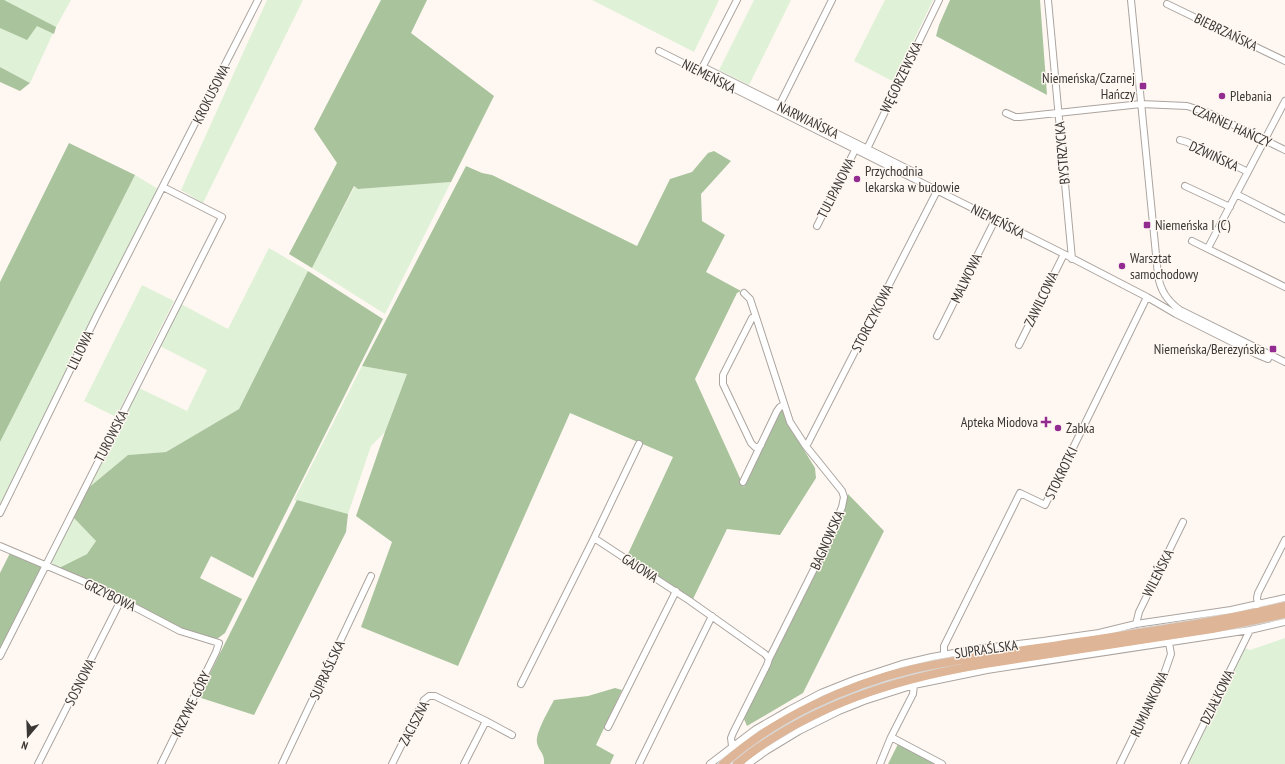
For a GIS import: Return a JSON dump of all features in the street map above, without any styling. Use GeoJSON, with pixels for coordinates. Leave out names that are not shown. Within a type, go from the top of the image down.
{"type":"FeatureCollection","features":[{"type":"Feature","properties":{"kind":"main road"},"geometry":{"type":"LineString","coordinates":[[723,764],[760,736],[791,717],[835,695],[884,678],[947,662],[1247,615],[1285,606]]}},
{"type":"Feature","properties":{"kind":"main road"},"geometry":{"type":"LineString","coordinates":[[737,764],[763,744],[838,704],[886,686],[914,678],[985,664],[1212,629],[1285,614]]}},
{"type":"Feature","properties":{"kind":"street","name":"KROKUSOWA"},"geometry":{"type":"LineString","coordinates":[[163,188],[258,0]]}},
{"type":"Feature","properties":{"kind":"street"},"geometry":{"type":"LineString","coordinates":[[702,69],[736,0]]}},
{"type":"Feature","properties":{"kind":"street"},"geometry":{"type":"LineString","coordinates":[[778,108],[832,0]]}},
{"type":"Feature","properties":{"kind":"street","name":"WĘGORZEWSKA"},"geometry":{"type":"LineString","coordinates":[[865,152],[939,0]]}},
{"type":"Feature","properties":{"kind":"street","name":"BYSTRZYCKA"},"geometry":{"type":"LineString","coordinates":[[1048,0],[1072,259]]}},
{"type":"Feature","properties":{"kind":"street","name":"NIEMEŃSKA"},"geometry":{"type":"LineString","coordinates":[[1131,0],[1158,278],[1162,292],[1168,300],[1180,310],[1285,362]]}},
{"type":"Feature","properties":{"kind":"street","name":"BIEBRZAŃSKA"},"geometry":{"type":"LineString","coordinates":[[1167,4],[1285,61]]}},
{"type":"Feature","properties":{"kind":"street","name":"NIEMEŃSKA"},"geometry":{"type":"LineString","coordinates":[[659,51],[702,69],[855,150],[865,152],[937,191],[1064,254],[1176,314],[1256,354],[1268,359],[1270,355]]}},
{"type":"Feature","properties":{"kind":"street","name":"DŹWIŃSKA"},"geometry":{"type":"LineString","coordinates":[[1208,248],[1285,101]]}},
{"type":"Feature","properties":{"kind":"street","name":"CZARNEJ HAŃCZY"},"geometry":{"type":"LineString","coordinates":[[1006,113],[1020,117],[1141,104],[1187,106],[1203,110],[1285,150]]}},
{"type":"Feature","properties":{"kind":"street","name":"NARWIAŃSKA"},"geometry":{"type":"LineString","coordinates":[[778,108],[865,152],[914,172]]}},
{"type":"Feature","properties":{"kind":"street","name":"DŹWIŃSKA"},"geometry":{"type":"LineString","coordinates":[[1180,140],[1248,172]]}},
{"type":"Feature","properties":{"kind":"street","name":"TULIPANOWA"},"geometry":{"type":"LineString","coordinates":[[817,226],[855,150]]}},
{"type":"Feature","properties":{"kind":"street"},"geometry":{"type":"LineString","coordinates":[[1185,186],[1230,207]]}},
{"type":"Feature","properties":{"kind":"street","name":"TUROWSKA"},"geometry":{"type":"LineString","coordinates":[[0,656],[222,216],[163,188]]}},
{"type":"Feature","properties":{"kind":"street","name":"LILIOWA"},"geometry":{"type":"LineString","coordinates":[[0,513],[97,315],[163,188]]}},
{"type":"Feature","properties":{"kind":"street","name":"STORCZYKOWA"},"geometry":{"type":"LineString","coordinates":[[805,445],[808,443],[937,191]]}},
{"type":"Feature","properties":{"kind":"street"},"geometry":{"type":"LineString","coordinates":[[1236,194],[1285,219]]}},
{"type":"Feature","properties":{"kind":"street","name":"MALWOWA"},"geometry":{"type":"LineString","coordinates":[[937,336],[995,220]]}},
{"type":"Feature","properties":{"kind":"street"},"geometry":{"type":"LineString","coordinates":[[1192,241],[1285,286]]}},
{"type":"Feature","properties":{"kind":"street","name":"ZAWILCOWA"},"geometry":{"type":"LineString","coordinates":[[1019,345],[1064,254]]}},
{"type":"Feature","properties":{"kind":"street","name":"BAGNOWSKA"},"geometry":{"type":"LineString","coordinates":[[732,746],[731,738],[824,549],[842,507],[844,497],[842,491],[805,445],[790,422],[750,299],[744,293]]}},
{"type":"Feature","properties":{"kind":"street","name":"STOKROTKI"},"geometry":{"type":"LineString","coordinates":[[944,655],[944,646],[1020,493],[1045,505],[1147,298]]}},
{"type":"Feature","properties":{"kind":"street"},"geometry":{"type":"LineString","coordinates":[[756,317],[752,318],[723,375],[722,380],[751,444],[755,447],[761,445]]}},
{"type":"Feature","properties":{"kind":"street"},"geometry":{"type":"LineString","coordinates":[[743,482],[777,411],[784,405]]}},
{"type":"Feature","properties":{"kind":"street"},"geometry":{"type":"LineString","coordinates":[[521,684],[639,444]]}},
{"type":"Feature","properties":{"kind":"street","name":"WILEŃSKA"},"geometry":{"type":"LineString","coordinates":[[1136,624],[1139,612],[1184,522]]}},
{"type":"Feature","properties":{"kind":"street","name":"GAJOWA"},"geometry":{"type":"LineString","coordinates":[[594,538],[676,591],[765,654],[769,659]]}},
{"type":"Feature","properties":{"kind":"street"},"geometry":{"type":"LineString","coordinates":[[1258,605],[1257,595],[1285,540]]}},
{"type":"Feature","properties":{"kind":"street","name":"GRZYBOWA"},"geometry":{"type":"LineString","coordinates":[[0,546],[121,600],[180,631],[220,643]]}},
{"type":"Feature","properties":{"kind":"street","name":"SUPRAŚLSKA"},"geometry":{"type":"LineString","coordinates":[[282,764],[371,576]]}},
{"type":"Feature","properties":{"kind":"street"},"geometry":{"type":"LineString","coordinates":[[608,727],[676,591]]}},
{"type":"Feature","properties":{"kind":"street","name":"SUPRAŚLSKA"},"geometry":{"type":"LineString","coordinates":[[710,764],[756,729],[789,710],[827,691],[879,670],[944,655],[1004,645],[1099,633],[1136,624],[1231,610],[1285,598]]}},
{"type":"Feature","properties":{"kind":"street","name":"SOSNOWA"},"geometry":{"type":"LineString","coordinates":[[38,764],[121,600]]}},
{"type":"Feature","properties":{"kind":"street"},"geometry":{"type":"LineString","coordinates":[[639,764],[712,616]]}},
{"type":"Feature","properties":{"kind":"street","name":"SUPRAŚLSKA"},"geometry":{"type":"LineString","coordinates":[[748,764],[799,731],[840,711],[914,684],[987,670],[1250,630],[1285,622]]}},
{"type":"Feature","properties":{"kind":"street","name":"DZIAŁKOWA"},"geometry":{"type":"LineString","coordinates":[[1184,764],[1250,630]]}},
{"type":"Feature","properties":{"kind":"street","name":"KRZYWE GÓRY"},"geometry":{"type":"LineString","coordinates":[[161,764],[220,643]]}},
{"type":"Feature","properties":{"kind":"street","name":"RUMIANKOWA"},"geometry":{"type":"LineString","coordinates":[[1120,764],[1164,674],[1171,654],[1169,643]]}},
{"type":"Feature","properties":{"kind":"street"},"geometry":{"type":"LineString","coordinates":[[880,764],[891,737],[913,694],[914,684]]}},
{"type":"Feature","properties":{"kind":"street","name":"ZACISZNA"},"geometry":{"type":"LineString","coordinates":[[392,764],[424,700],[429,696],[435,696],[486,721]]}},
{"type":"Feature","properties":{"kind":"street"},"geometry":{"type":"LineString","coordinates":[[464,764],[486,721],[512,735]]}},
{"type":"Feature","properties":{"kind":"street"},"geometry":{"type":"LineString","coordinates":[[891,737],[942,764]]}},
{"type":"Feature","properties":{"kind":"green space"},"geometry":{"type":"Polygon","coordinates":[[[0,0],[71,0],[56,27],[30,83],[0,67],[0,0]]]}},
{"type":"Feature","properties":{"kind":"green space"},"geometry":{"type":"Polygon","coordinates":[[[0,0],[4,0],[56,27],[54,34],[37,26],[27,40],[0,28],[0,0]]]}},
{"type":"Feature","properties":{"kind":"green space"},"geometry":{"type":"Polygon","coordinates":[[[267,0],[303,0],[203,203],[181,190],[267,0]]]}},
{"type":"Feature","properties":{"kind":"green space"},"geometry":{"type":"Polygon","coordinates":[[[381,0],[427,0],[411,33],[494,96],[451,182],[358,189],[354,186],[312,268],[289,254],[337,163],[314,129],[381,0]]]}},
{"type":"Feature","properties":{"kind":"green space"},"geometry":{"type":"Polygon","coordinates":[[[592,0],[719,0],[694,52],[592,0]]]}},
{"type":"Feature","properties":{"kind":"green space"},"geometry":{"type":"Polygon","coordinates":[[[754,0],[791,0],[749,85],[719,70],[754,0]]]}},
{"type":"Feature","properties":{"kind":"green space"},"geometry":{"type":"Polygon","coordinates":[[[885,0],[933,0],[894,82],[854,61],[885,0]]]}},
{"type":"Feature","properties":{"kind":"green space"},"geometry":{"type":"Polygon","coordinates":[[[950,0],[1040,0],[1047,95],[936,36],[950,0]]]}},
{"type":"Feature","properties":{"kind":"green space"},"geometry":{"type":"Polygon","coordinates":[[[0,67],[30,83],[20,91],[0,82],[0,67]]]}},
{"type":"Feature","properties":{"kind":"green space"},"geometry":{"type":"Polygon","coordinates":[[[69,143],[135,175],[0,442],[0,282],[69,143]]]}},
{"type":"Feature","properties":{"kind":"green space"},"geometry":{"type":"Polygon","coordinates":[[[714,151],[731,161],[701,194],[702,221],[725,235],[706,272],[741,291],[737,293],[695,379],[744,487],[782,407],[788,424],[815,468],[816,478],[780,535],[727,529],[693,599],[627,556],[673,457],[570,413],[458,666],[361,627],[392,542],[356,516],[407,374],[362,366],[466,166],[482,173],[492,175],[637,246],[670,179],[692,172],[708,153],[714,151]]]}},
{"type":"Feature","properties":{"kind":"green space"},"geometry":{"type":"Polygon","coordinates":[[[135,175],[158,189],[0,505],[0,442],[135,175]]]}},
{"type":"Feature","properties":{"kind":"green space"},"geometry":{"type":"Polygon","coordinates":[[[451,182],[385,314],[312,268],[355,186],[358,189],[451,182]]]}},
{"type":"Feature","properties":{"kind":"green space"},"geometry":{"type":"Polygon","coordinates":[[[269,248],[308,271],[239,409],[166,452],[128,455],[87,489],[139,388],[187,411],[207,370],[160,346],[181,304],[228,329],[269,248]]]}},
{"type":"Feature","properties":{"kind":"green space"},"geometry":{"type":"Polygon","coordinates":[[[308,271],[383,319],[253,578],[211,556],[200,578],[242,599],[225,633],[217,639],[208,638],[187,631],[59,568],[87,554],[96,541],[73,517],[87,489],[128,455],[166,452],[239,409],[308,271]]]}},
{"type":"Feature","properties":{"kind":"green space"},"geometry":{"type":"Polygon","coordinates":[[[142,285],[174,301],[116,417],[84,401],[142,285]]]}},
{"type":"Feature","properties":{"kind":"green space"},"geometry":{"type":"Polygon","coordinates":[[[362,366],[407,374],[385,432],[371,446],[348,514],[294,500],[362,366]]]}},
{"type":"Feature","properties":{"kind":"green space"},"geometry":{"type":"Polygon","coordinates":[[[848,494],[884,531],[803,693],[747,726],[744,719],[848,494]]]}},
{"type":"Feature","properties":{"kind":"green space"},"geometry":{"type":"Polygon","coordinates":[[[297,500],[348,514],[346,532],[254,715],[198,697],[297,500]]]}},
{"type":"Feature","properties":{"kind":"green space"},"geometry":{"type":"Polygon","coordinates":[[[73,517],[96,541],[87,554],[59,568],[50,564],[73,517]]]}},
{"type":"Feature","properties":{"kind":"green space"},"geometry":{"type":"Polygon","coordinates":[[[10,553],[43,567],[0,652],[0,573],[10,553]]]}},
{"type":"Feature","properties":{"kind":"green space"},"geometry":{"type":"Polygon","coordinates":[[[1285,638],[1285,764],[1187,764],[1245,648],[1250,650],[1285,638]]]}},
{"type":"Feature","properties":{"kind":"green space"},"geometry":{"type":"Polygon","coordinates":[[[615,688],[622,690],[596,745],[614,755],[610,764],[544,764],[544,757],[538,746],[537,739],[538,733],[554,700],[588,696],[615,688]]]}},
{"type":"Feature","properties":{"kind":"green space"},"geometry":{"type":"Polygon","coordinates":[[[899,742],[939,764],[888,764],[899,742]]]}},
{"type":"Feature","properties":{"kind":"place","name":"Niemeńska/Czarnej Hańczy"},"geometry":{"type":"Point","coordinates":[1143,86]}},
{"type":"Feature","properties":{"kind":"place","name":"Plebania"},"geometry":{"type":"Point","coordinates":[1222,96]}},
{"type":"Feature","properties":{"kind":"place","name":"Przychodnia lekarska w budowie"},"geometry":{"type":"Point","coordinates":[857,179]}},
{"type":"Feature","properties":{"kind":"place","name":"Niemeńska I (C)"},"geometry":{"type":"Point","coordinates":[1147,225]}},
{"type":"Feature","properties":{"kind":"place","name":"Warsztat samochodowy"},"geometry":{"type":"Point","coordinates":[1122,266]}},
{"type":"Feature","properties":{"kind":"place","name":"Niemeńska/Berezyńska"},"geometry":{"type":"Point","coordinates":[1273,349]}},
{"type":"Feature","properties":{"kind":"place","name":"Apteka Miodova"},"geometry":{"type":"Point","coordinates":[1046,422]}},
{"type":"Feature","properties":{"kind":"place","name":"Żabka"},"geometry":{"type":"Point","coordinates":[1058,428]}}]}
